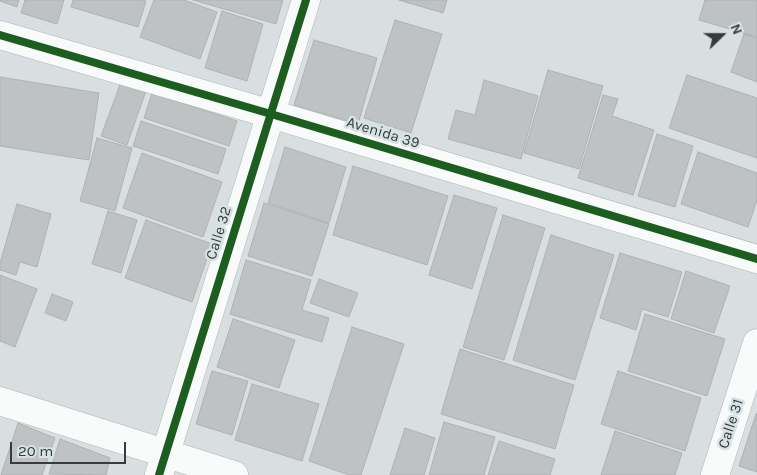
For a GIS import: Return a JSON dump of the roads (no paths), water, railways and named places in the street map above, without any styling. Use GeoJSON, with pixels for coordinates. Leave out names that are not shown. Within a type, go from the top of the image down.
{"type":"FeatureCollection","features":[{"type":"Feature","properties":{"kind":"street","name":"Calle 32"},"geometry":{"type":"LineString","coordinates":[[162,465],[306,0]]}},
{"type":"Feature","properties":{"kind":"street","name":"Avenida 39"},"geometry":{"type":"LineString","coordinates":[[0,35],[757,259]]}},
{"type":"Feature","properties":{"kind":"street","name":"Calle 31"},"geometry":{"type":"LineString","coordinates":[[715,475],[757,344]]}},
{"type":"Feature","properties":{"kind":"street"},"geometry":{"type":"LineString","coordinates":[[0,401],[162,465],[234,475]]}}]}
